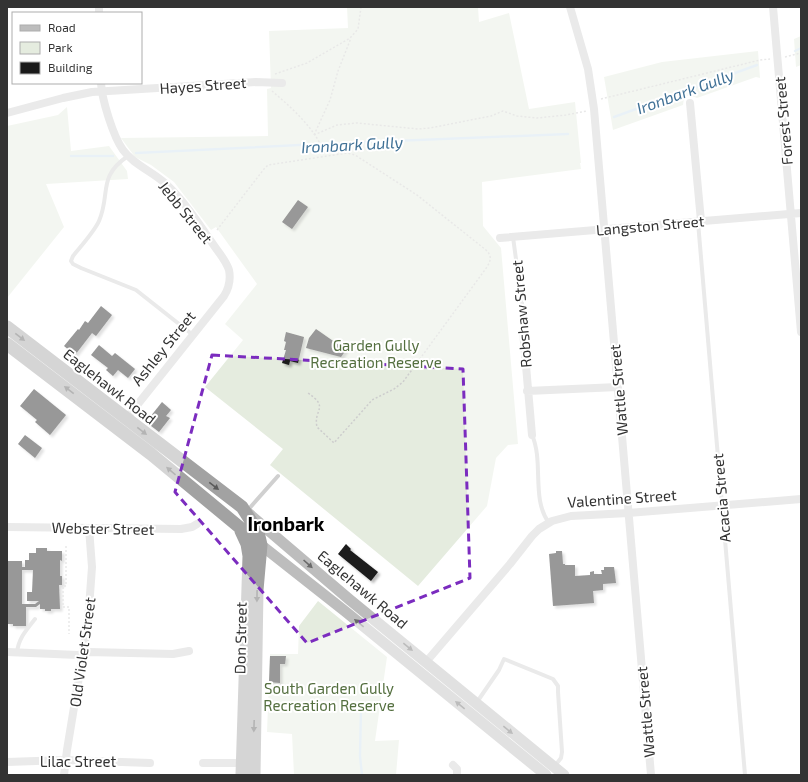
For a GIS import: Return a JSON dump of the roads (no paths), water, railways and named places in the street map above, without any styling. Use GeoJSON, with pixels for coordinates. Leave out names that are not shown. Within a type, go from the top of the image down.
{"type":"FeatureCollection","features":[{"type":"Feature","properties":{"kind":"highway","name":"Eaglehawk Road"},"geometry":{"type":"LineString","coordinates":[[7,327],[123,424],[151,454],[261,545]]}},
{"type":"Feature","properties":{"kind":"highway","name":"Eaglehawk Road"},"geometry":{"type":"LineString","coordinates":[[7,344],[244,510]]}},
{"type":"Feature","properties":{"kind":"highway"},"geometry":{"type":"LineString","coordinates":[[7,352],[33,363]]}},
{"type":"Feature","properties":{"kind":"highway","name":"Don Street"},"geometry":{"type":"LineString","coordinates":[[244,510],[258,532],[261,545],[257,590],[254,775]]}},
{"type":"Feature","properties":{"kind":"highway","name":"Don Street"},"geometry":{"type":"LineString","coordinates":[[241,529],[247,544],[249,556],[243,769]]}},
{"type":"Feature","properties":{"kind":"main road","name":"Eaglehawk Road"},"geometry":{"type":"LineString","coordinates":[[244,510],[294,550],[350,600],[564,775]]}},
{"type":"Feature","properties":{"kind":"main road","name":"Eaglehawk Road"},"geometry":{"type":"LineString","coordinates":[[261,545],[546,775]]}},
{"type":"Feature","properties":{"kind":"main road"},"geometry":{"type":"LineString","coordinates":[[290,568],[290,556],[294,550]]}},
{"type":"Feature","properties":{"kind":"main road","name":"Valentine Street"},"geometry":{"type":"LineString","coordinates":[[418,671],[426,662]]}},
{"type":"Feature","properties":{"kind":"street","name":"Wattle Street"},"geometry":{"type":"LineString","coordinates":[[570,7],[588,69],[594,109],[651,775]]}},
{"type":"Feature","properties":{"kind":"street","name":"Forest Street"},"geometry":{"type":"LineString","coordinates":[[774,7],[801,332]]}},
{"type":"Feature","properties":{"kind":"street","name":"Hayes Street"},"geometry":{"type":"LineString","coordinates":[[7,113],[102,87],[266,82],[282,83]]}},
{"type":"Feature","properties":{"kind":"street","name":"Jebb Street"},"geometry":{"type":"LineString","coordinates":[[102,87],[115,136],[121,148],[128,156],[165,184],[184,205],[228,266],[230,279],[229,286]]}},
{"type":"Feature","properties":{"kind":"street","name":"Acacia Street"},"geometry":{"type":"LineString","coordinates":[[690,103],[699,221]]}},
{"type":"Feature","properties":{"kind":"street","name":"Langston Street"},"geometry":{"type":"LineString","coordinates":[[500,238],[801,212]]}},
{"type":"Feature","properties":{"kind":"street","name":"Ashley Street"},"geometry":{"type":"LineString","coordinates":[[123,424],[224,296],[229,286]]}},
{"type":"Feature","properties":{"kind":"street","name":"Robshaw Street"},"geometry":{"type":"LineString","coordinates":[[523,331],[532,435]]}},
{"type":"Feature","properties":{"kind":"street"},"geometry":{"type":"LineString","coordinates":[[528,391],[618,387]]}},
{"type":"Feature","properties":{"kind":"street","name":"Valentine Street"},"geometry":{"type":"LineString","coordinates":[[426,662],[539,529],[558,518],[801,499]]}},
{"type":"Feature","properties":{"kind":"street","name":"Webster Street"},"geometry":{"type":"LineString","coordinates":[[7,527],[187,529],[197,524]]}},
{"type":"Feature","properties":{"kind":"street","name":"Old Violet Street"},"geometry":{"type":"LineString","coordinates":[[64,775],[65,760],[88,628],[91,586],[91,551],[89,528]]}},
{"type":"Feature","properties":{"kind":"street"},"geometry":{"type":"LineString","coordinates":[[7,652],[173,654],[189,651]]}},
{"type":"Feature","properties":{"kind":"street","name":"Lilac Street"},"geometry":{"type":"LineString","coordinates":[[7,762],[65,760],[150,763]]}},
{"type":"Feature","properties":{"kind":"street"},"geometry":{"type":"LineString","coordinates":[[203,763],[243,769]]}},
{"type":"Feature","properties":{"kind":"street"},"geometry":{"type":"LineString","coordinates":[[453,766],[457,769],[457,775]]}},
{"type":"Feature","properties":{"kind":"lane"},"geometry":{"type":"LineString","coordinates":[[128,156],[121,160],[111,171],[107,181],[99,220],[73,256],[71,262],[86,270],[136,290],[193,336]]}},
{"type":"Feature","properties":{"kind":"lane","name":"Acacia Street"},"geometry":{"type":"LineString","coordinates":[[699,221],[745,775]]}},
{"type":"Feature","properties":{"kind":"lane","name":"Robshaw Street"},"geometry":{"type":"LineString","coordinates":[[513,237],[523,311],[523,331]]}},
{"type":"Feature","properties":{"kind":"lane","name":"Robshaw Street"},"geometry":{"type":"LineString","coordinates":[[532,435],[537,449],[540,508],[549,522]]}},
{"type":"Feature","properties":{"kind":"lane"},"geometry":{"type":"LineString","coordinates":[[244,510],[278,476]]}},
{"type":"Feature","properties":{"kind":"lane"},"geometry":{"type":"LineString","coordinates":[[17,652],[17,645],[35,619]]}},
{"type":"Feature","properties":{"kind":"lane"},"geometry":{"type":"LineString","coordinates":[[476,703],[499,670],[504,660],[553,679],[558,686],[562,752],[561,758],[554,767]]}},
{"type":"Feature","properties":{"kind":"waterway","name":"Ironbark Gully"},"geometry":{"type":"LineString","coordinates":[[795,51],[801,48]]}},
{"type":"Feature","properties":{"kind":"waterway","name":"Ironbark Gully"},"geometry":{"type":"LineString","coordinates":[[614,117],[757,65]]}},
{"type":"Feature","properties":{"kind":"waterway","name":"Ironbark Gully"},"geometry":{"type":"LineString","coordinates":[[136,153],[568,134]]}},
{"type":"Feature","properties":{"kind":"waterway","name":"Ironbark Gully"},"geometry":{"type":"LineString","coordinates":[[71,156],[113,156]]}},
{"type":"Feature","properties":{"kind":"waterway"},"geometry":{"type":"LineString","coordinates":[[361,708],[360,756],[362,775]]}},
{"type":"Feature","properties":{"kind":"district","name":"Ironbark"},"geometry":{"type":"Point","coordinates":[286,523]}},
{"type":"Feature","properties":{"kind":"park label","name":"Garden Gully Recreation Reserve"},"geometry":{"type":"Point","coordinates":[376,354]}},
{"type":"Feature","properties":{"kind":"park label","name":"South Garden Gully Recreation Reserve"},"geometry":{"type":"Point","coordinates":[329,696]}}]}
